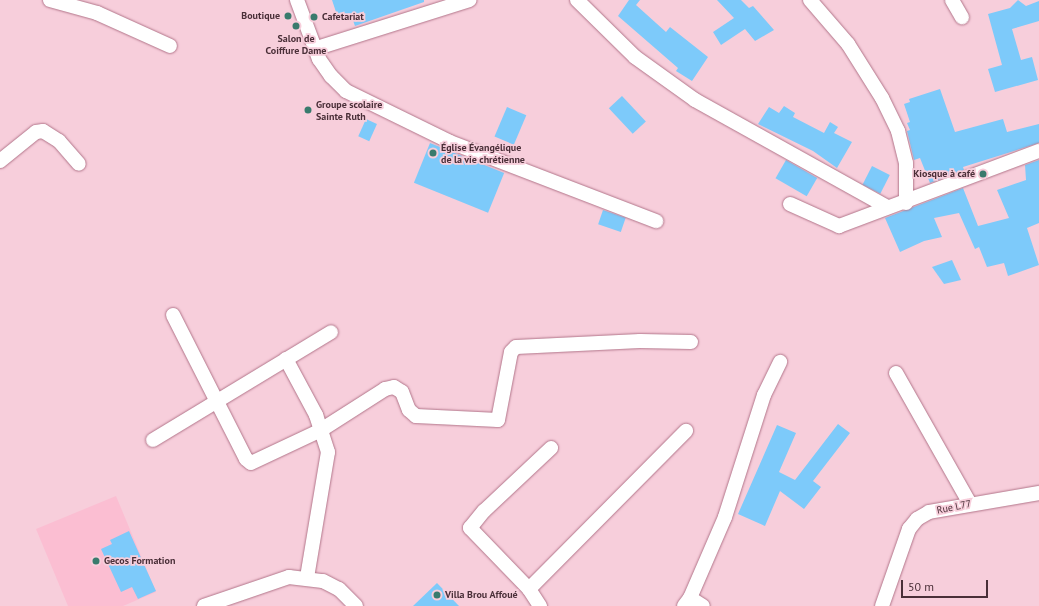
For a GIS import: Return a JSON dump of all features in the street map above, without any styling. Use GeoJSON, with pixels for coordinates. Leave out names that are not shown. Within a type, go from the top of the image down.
{"type":"FeatureCollection","features":[{"type":"Feature","properties":{"kind":"street"},"geometry":{"type":"LineString","coordinates":[[50,0],[97,13],[170,46]]}},
{"type":"Feature","properties":{"kind":"street"},"geometry":{"type":"LineString","coordinates":[[297,0],[314,50],[330,76],[346,91],[450,142],[656,221]]}},
{"type":"Feature","properties":{"kind":"street"},"geometry":{"type":"LineString","coordinates":[[314,50],[469,0]]}},
{"type":"Feature","properties":{"kind":"street"},"geometry":{"type":"LineString","coordinates":[[577,0],[635,57],[695,100],[887,207]]}},
{"type":"Feature","properties":{"kind":"street"},"geometry":{"type":"LineString","coordinates":[[810,0],[848,44],[882,98],[898,130],[906,163],[906,203]]}},
{"type":"Feature","properties":{"kind":"street"},"geometry":{"type":"LineString","coordinates":[[952,0],[962,17]]}},
{"type":"Feature","properties":{"kind":"street"},"geometry":{"type":"LineString","coordinates":[[0,161],[36,132],[43,131],[59,141],[79,164]]}},
{"type":"Feature","properties":{"kind":"street"},"geometry":{"type":"LineString","coordinates":[[790,204],[839,226],[887,207],[906,203],[1039,151]]}},
{"type":"Feature","properties":{"kind":"street"},"geometry":{"type":"LineString","coordinates":[[173,315],[218,400],[246,459],[252,463],[321,430],[385,389],[394,387],[402,392],[409,410],[416,416],[498,420],[511,352],[516,347],[609,342],[692,342]]}},
{"type":"Feature","properties":{"kind":"street"},"geometry":{"type":"LineString","coordinates":[[153,440],[331,332]]}},
{"type":"Feature","properties":{"kind":"street"},"geometry":{"type":"LineString","coordinates":[[286,359],[321,430],[328,457],[308,578]]}},
{"type":"Feature","properties":{"kind":"street"},"geometry":{"type":"LineString","coordinates":[[702,606],[687,602],[725,517],[764,395],[780,362]]}},
{"type":"Feature","properties":{"kind":"street"},"geometry":{"type":"LineString","coordinates":[[896,373],[970,504]]}},
{"type":"Feature","properties":{"kind":"street"},"geometry":{"type":"LineString","coordinates":[[529,588],[686,431]]}},
{"type":"Feature","properties":{"kind":"street"},"geometry":{"type":"LineString","coordinates":[[540,606],[529,588],[470,528],[484,511],[551,448]]}},
{"type":"Feature","properties":{"kind":"street","name":"Rue L77"},"geometry":{"type":"LineString","coordinates":[[882,606],[909,529],[917,519],[929,512],[1039,493]]}},
{"type":"Feature","properties":{"kind":"street"},"geometry":{"type":"LineString","coordinates":[[204,606],[289,578],[308,578],[324,581],[339,589],[356,606]]}},
{"type":"Feature","properties":{"kind":"shaded area","name":"Gecos Formation"},"geometry":{"type":"Polygon","coordinates":[[[116,496],[156,592],[123,606],[68,606],[36,529],[116,496]]]}},
{"type":"Feature","properties":{"kind":"building"},"geometry":{"type":"Polygon","coordinates":[[[332,0],[424,0],[424,2],[355,26],[351,15],[338,18],[332,0]]]}},
{"type":"Feature","properties":{"kind":"building"},"geometry":{"type":"Polygon","coordinates":[[[629,0],[640,0],[636,5],[666,32],[670,27],[708,57],[692,81],[676,71],[678,68],[618,16],[629,0]]]}},
{"type":"Feature","properties":{"kind":"building"},"geometry":{"type":"Polygon","coordinates":[[[717,0],[741,0],[749,8],[753,6],[774,30],[755,41],[745,29],[721,45],[713,32],[734,18],[717,0]]]}},
{"type":"Feature","properties":{"kind":"building"},"geometry":{"type":"Polygon","coordinates":[[[1018,0],[1026,6],[1039,1],[1039,21],[1012,29],[1021,60],[1032,57],[1038,80],[995,92],[988,69],[1002,65],[988,14],[1010,8],[1018,0]]]}},
{"type":"Feature","properties":{"kind":"building"},"geometry":{"type":"Polygon","coordinates":[[[940,89],[955,132],[1003,119],[1007,132],[1039,124],[1039,143],[963,167],[964,170],[930,183],[920,158],[914,160],[907,131],[910,130],[907,123],[910,122],[904,104],[910,102],[909,99],[940,89]]]}},
{"type":"Feature","properties":{"kind":"building"},"geometry":{"type":"Polygon","coordinates":[[[622,96],[646,122],[633,134],[609,108],[622,96]]]}},
{"type":"Feature","properties":{"kind":"building"},"geometry":{"type":"Polygon","coordinates":[[[784,106],[795,113],[793,117],[824,133],[830,122],[838,127],[834,133],[852,142],[837,168],[813,151],[758,124],[769,107],[779,113],[784,106]]]}},
{"type":"Feature","properties":{"kind":"building"},"geometry":{"type":"Polygon","coordinates":[[[507,107],[526,115],[514,145],[494,136],[507,107]]]}},
{"type":"Feature","properties":{"kind":"building"},"geometry":{"type":"Polygon","coordinates":[[[366,119],[377,124],[369,141],[358,136],[366,119]]]}},
{"type":"Feature","properties":{"kind":"building"},"geometry":{"type":"Polygon","coordinates":[[[430,143],[504,173],[488,213],[414,183],[430,143]]]}},
{"type":"Feature","properties":{"kind":"building"},"geometry":{"type":"Polygon","coordinates":[[[786,160],[817,178],[807,196],[776,178],[786,160]]]}},
{"type":"Feature","properties":{"kind":"building"},"geometry":{"type":"Polygon","coordinates":[[[1039,160],[1039,223],[1027,228],[1039,265],[1008,276],[1004,263],[987,267],[979,247],[975,249],[959,213],[934,218],[942,237],[924,241],[900,252],[885,218],[963,188],[978,226],[1009,218],[997,190],[1026,180],[1025,165],[1039,160]]]}},
{"type":"Feature","properties":{"kind":"building"},"geometry":{"type":"Polygon","coordinates":[[[872,166],[890,175],[880,194],[862,185],[872,166]]]}},
{"type":"Feature","properties":{"kind":"building"},"geometry":{"type":"Polygon","coordinates":[[[603,210],[626,218],[621,232],[598,224],[603,210]]]}},
{"type":"Feature","properties":{"kind":"building"},"geometry":{"type":"Polygon","coordinates":[[[952,260],[961,280],[944,284],[932,267],[952,260]]]}},
{"type":"Feature","properties":{"kind":"building"},"geometry":{"type":"Polygon","coordinates":[[[838,424],[850,433],[813,481],[821,487],[804,509],[780,491],[765,526],[738,514],[777,425],[796,433],[779,472],[795,480],[838,424]]]}},
{"type":"Feature","properties":{"kind":"building"},"geometry":{"type":"Polygon","coordinates":[[[129,531],[156,591],[138,599],[132,587],[121,592],[101,549],[112,544],[110,540],[129,531]]]}},
{"type":"Feature","properties":{"kind":"building","name":"Villa Brou Affoué"},"geometry":{"type":"Polygon","coordinates":[[[437,583],[459,606],[413,606],[437,583]]]}},
{"type":"Feature","properties":{"kind":"place","name":"Boutique"},"geometry":{"type":"Point","coordinates":[288,16]}},
{"type":"Feature","properties":{"kind":"place","name":"Cafetariat"},"geometry":{"type":"Point","coordinates":[314,17]}},
{"type":"Feature","properties":{"kind":"place","name":"Salon de Coiffure Dame"},"geometry":{"type":"Point","coordinates":[296,26]}},
{"type":"Feature","properties":{"kind":"place","name":"Groupe scolaire Sainte Ruth"},"geometry":{"type":"Point","coordinates":[308,110]}},
{"type":"Feature","properties":{"kind":"place","name":"Église Évangélique de la vie chrétienne"},"geometry":{"type":"Point","coordinates":[433,153]}},
{"type":"Feature","properties":{"kind":"place","name":"Kiosque à café"},"geometry":{"type":"Point","coordinates":[983,174]}},
{"type":"Feature","properties":{"kind":"place","name":"Gecos Formation"},"geometry":{"type":"Point","coordinates":[96,561]}},
{"type":"Feature","properties":{"kind":"place","name":"Villa Brou Affoué"},"geometry":{"type":"Point","coordinates":[437,595]}}]}
